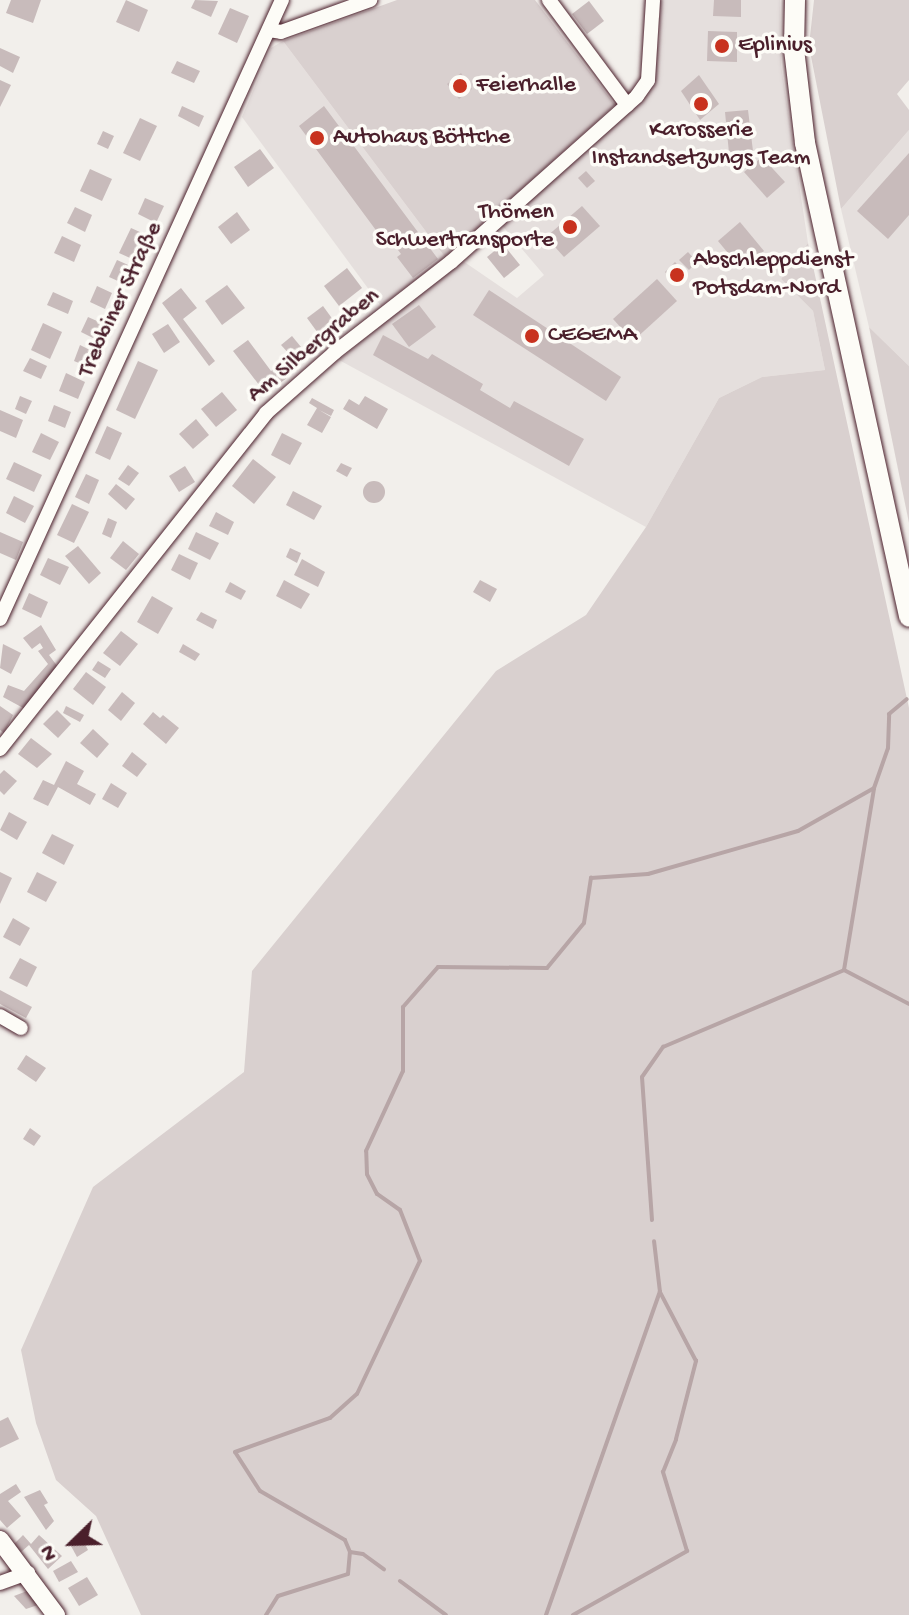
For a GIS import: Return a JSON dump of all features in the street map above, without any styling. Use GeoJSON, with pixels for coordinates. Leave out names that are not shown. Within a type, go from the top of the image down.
{"type":"FeatureCollection","features":[{"type":"Feature","properties":{"kind":"main road"},"geometry":{"type":"LineString","coordinates":[[795,0],[794,49],[805,143],[909,617]]}},
{"type":"Feature","properties":{"kind":"street","name":"Trebbiner Straße"},"geometry":{"type":"LineString","coordinates":[[0,619],[282,0]]}},
{"type":"Feature","properties":{"kind":"street"},"geometry":{"type":"LineString","coordinates":[[269,30],[281,32],[370,0]]}},
{"type":"Feature","properties":{"kind":"street"},"geometry":{"type":"LineString","coordinates":[[549,0],[627,105]]}},
{"type":"Feature","properties":{"kind":"street","name":"Am Silbergraben"},"geometry":{"type":"LineString","coordinates":[[0,749],[266,413],[334,353],[451,262],[627,105],[648,80],[653,0]]}},
{"type":"Feature","properties":{"kind":"street"},"geometry":{"type":"LineString","coordinates":[[0,1016],[21,1028]]}},
{"type":"Feature","properties":{"kind":"street"},"geometry":{"type":"LineString","coordinates":[[0,1540],[28,1573],[56,1615]]}},
{"type":"Feature","properties":{"kind":"street"},"geometry":{"type":"LineString","coordinates":[[0,1583],[28,1573]]}},
{"type":"Feature","properties":{"kind":"shaded area"},"geometry":{"type":"Polygon","coordinates":[[[397,0],[535,0],[615,105],[445,257],[283,41],[397,0]]]}},
{"type":"Feature","properties":{"kind":"shaded area"},"geometry":{"type":"Polygon","coordinates":[[[660,0],[780,0],[781,65],[808,243],[781,279],[813,311],[825,370],[762,377],[719,398],[646,527],[339,360],[460,259],[517,298],[544,275],[500,223],[651,78],[660,38],[660,0]]]}},
{"type":"Feature","properties":{"kind":"shaded area"},"geometry":{"type":"Polygon","coordinates":[[[814,0],[909,0],[909,80],[897,94],[909,110],[909,130],[841,209],[809,46],[814,0]]]}},
{"type":"Feature","properties":{"kind":"shaded area"},"geometry":{"type":"Polygon","coordinates":[[[283,41],[445,257],[381,306],[242,117],[271,48],[283,41]]]}},
{"type":"Feature","properties":{"kind":"shaded area"},"geometry":{"type":"Polygon","coordinates":[[[909,130],[909,366],[869,327],[841,209],[909,130]]]}},
{"type":"Feature","properties":{"kind":"shaded area"},"geometry":{"type":"Polygon","coordinates":[[[808,243],[909,708],[909,1615],[141,1615],[96,1516],[56,1480],[36,1423],[21,1350],[93,1187],[244,1072],[252,971],[496,671],[586,615],[646,527],[719,398],[762,377],[825,370],[813,311],[781,279],[808,243]]]}},
{"type":"Feature","properties":{"kind":"shaded area"},"geometry":{"type":"Polygon","coordinates":[[[869,327],[909,366],[909,523],[869,327]]]}},
{"type":"Feature","properties":{"kind":"building"},"geometry":{"type":"Polygon","coordinates":[[[11,0],[41,0],[33,23],[6,13],[11,0]]]}},
{"type":"Feature","properties":{"kind":"building"},"geometry":{"type":"Polygon","coordinates":[[[126,0],[148,10],[139,32],[116,22],[126,0]]]}},
{"type":"Feature","properties":{"kind":"building"},"geometry":{"type":"Polygon","coordinates":[[[195,0],[218,1],[211,17],[191,8],[195,0]]]}},
{"type":"Feature","properties":{"kind":"building"},"geometry":{"type":"Polygon","coordinates":[[[714,0],[741,0],[741,17],[713,16],[714,0]]]}},
{"type":"Feature","properties":{"kind":"building"},"geometry":{"type":"Polygon","coordinates":[[[589,1],[604,21],[587,34],[572,14],[589,1]]]}},
{"type":"Feature","properties":{"kind":"building"},"geometry":{"type":"Polygon","coordinates":[[[230,8],[249,16],[237,43],[218,34],[230,8]]]}},
{"type":"Feature","properties":{"kind":"building","name":"Eplinius"},"geometry":{"type":"Polygon","coordinates":[[[708,31],[737,32],[737,62],[707,61],[708,31]]]}},
{"type":"Feature","properties":{"kind":"building"},"geometry":{"type":"Polygon","coordinates":[[[0,48],[20,57],[13,73],[0,66],[0,48]]]}},
{"type":"Feature","properties":{"kind":"building"},"geometry":{"type":"Polygon","coordinates":[[[177,61],[200,71],[194,83],[171,73],[177,61]]]}},
{"type":"Feature","properties":{"kind":"building","name":"Feierhalle"},"geometry":{"type":"Polygon","coordinates":[[[461,73],[472,89],[459,99],[447,84],[461,73]]]}},
{"type":"Feature","properties":{"kind":"building"},"geometry":{"type":"Polygon","coordinates":[[[699,75],[719,104],[700,120],[681,91],[699,75]]]}},
{"type":"Feature","properties":{"kind":"building"},"geometry":{"type":"Polygon","coordinates":[[[0,80],[11,85],[0,107],[0,80]]]}},
{"type":"Feature","properties":{"kind":"building"},"geometry":{"type":"Polygon","coordinates":[[[182,106],[204,116],[199,127],[178,116],[182,106]]]}},
{"type":"Feature","properties":{"kind":"building"},"geometry":{"type":"Polygon","coordinates":[[[324,106],[438,259],[413,278],[397,257],[401,254],[383,230],[378,233],[299,126],[324,106]]]}},
{"type":"Feature","properties":{"kind":"building"},"geometry":{"type":"Polygon","coordinates":[[[748,110],[753,151],[729,153],[725,112],[748,110]]]}},
{"type":"Feature","properties":{"kind":"building"},"geometry":{"type":"Polygon","coordinates":[[[140,118],[157,126],[140,161],[123,153],[140,118]]]}},
{"type":"Feature","properties":{"kind":"building"},"geometry":{"type":"Polygon","coordinates":[[[103,131],[114,136],[108,149],[97,144],[103,131]]]}},
{"type":"Feature","properties":{"kind":"building"},"geometry":{"type":"Polygon","coordinates":[[[260,149],[274,168],[248,187],[234,167],[260,149]]]}},
{"type":"Feature","properties":{"kind":"building"},"geometry":{"type":"Polygon","coordinates":[[[909,153],[909,215],[888,239],[857,211],[909,153]]]}},
{"type":"Feature","properties":{"kind":"building"},"geometry":{"type":"Polygon","coordinates":[[[762,157],[785,182],[767,198],[744,172],[762,157]]]}},
{"type":"Feature","properties":{"kind":"building"},"geometry":{"type":"Polygon","coordinates":[[[90,169],[112,179],[102,201],[80,191],[90,169]]]}},
{"type":"Feature","properties":{"kind":"building"},"geometry":{"type":"Polygon","coordinates":[[[586,171],[595,181],[587,188],[578,178],[586,171]]]}},
{"type":"Feature","properties":{"kind":"building"},"geometry":{"type":"Polygon","coordinates":[[[145,198],[164,206],[156,223],[138,214],[145,198]]]}},
{"type":"Feature","properties":{"kind":"building"},"geometry":{"type":"Polygon","coordinates":[[[582,206],[600,226],[564,257],[546,237],[582,206]]]}},
{"type":"Feature","properties":{"kind":"building"},"geometry":{"type":"Polygon","coordinates":[[[75,207],[92,215],[85,232],[67,223],[75,207]]]}},
{"type":"Feature","properties":{"kind":"building"},"geometry":{"type":"Polygon","coordinates":[[[237,212],[250,230],[231,244],[218,227],[237,212]]]}},
{"type":"Feature","properties":{"kind":"building"},"geometry":{"type":"Polygon","coordinates":[[[740,222],[764,251],[742,270],[718,241],[740,222]]]}},
{"type":"Feature","properties":{"kind":"building"},"geometry":{"type":"Polygon","coordinates":[[[131,228],[151,237],[139,262],[119,253],[131,228]]]}},
{"type":"Feature","properties":{"kind":"building"},"geometry":{"type":"Polygon","coordinates":[[[62,236],[81,245],[74,262],[54,253],[62,236]]]}},
{"type":"Feature","properties":{"kind":"building"},"geometry":{"type":"Polygon","coordinates":[[[503,244],[520,265],[504,278],[487,257],[503,244]]]}},
{"type":"Feature","properties":{"kind":"building"},"geometry":{"type":"Polygon","coordinates":[[[688,252],[697,262],[689,270],[679,260],[688,252]]]}},
{"type":"Feature","properties":{"kind":"building"},"geometry":{"type":"Polygon","coordinates":[[[117,260],[135,268],[127,285],[109,277],[117,260]]]}},
{"type":"Feature","properties":{"kind":"building"},"geometry":{"type":"Polygon","coordinates":[[[675,262],[682,270],[672,280],[665,272],[675,262]]]}},
{"type":"Feature","properties":{"kind":"building"},"geometry":{"type":"Polygon","coordinates":[[[347,268],[362,288],[339,306],[324,286],[347,268]]]}},
{"type":"Feature","properties":{"kind":"building"},"geometry":{"type":"Polygon","coordinates":[[[657,279],[677,301],[633,341],[613,319],[657,279]]]}},
{"type":"Feature","properties":{"kind":"building"},"geometry":{"type":"Polygon","coordinates":[[[227,285],[245,308],[222,325],[205,301],[227,285]]]}},
{"type":"Feature","properties":{"kind":"building"},"geometry":{"type":"Polygon","coordinates":[[[97,286],[112,293],[105,309],[90,302],[97,286]]]}},
{"type":"Feature","properties":{"kind":"building"},"geometry":{"type":"Polygon","coordinates":[[[181,288],[197,308],[183,319],[215,361],[209,366],[162,303],[181,288]]]}},
{"type":"Feature","properties":{"kind":"building","name":"CEGEMA"},"geometry":{"type":"Polygon","coordinates":[[[489,290],[621,377],[606,401],[473,315],[489,290]]]}},
{"type":"Feature","properties":{"kind":"building"},"geometry":{"type":"Polygon","coordinates":[[[53,292],[73,301],[68,314],[47,305],[53,292]]]}},
{"type":"Feature","properties":{"kind":"building"},"geometry":{"type":"Polygon","coordinates":[[[419,305],[436,327],[409,347],[392,324],[419,305]]]}},
{"type":"Feature","properties":{"kind":"building"},"geometry":{"type":"Polygon","coordinates":[[[323,306],[339,328],[323,340],[307,318],[323,306]]]}},
{"type":"Feature","properties":{"kind":"building"},"geometry":{"type":"Polygon","coordinates":[[[88,317],[106,325],[99,341],[81,332],[88,317]]]}},
{"type":"Feature","properties":{"kind":"building"},"geometry":{"type":"Polygon","coordinates":[[[43,323],[62,332],[50,359],[31,350],[43,323]]]}},
{"type":"Feature","properties":{"kind":"building"},"geometry":{"type":"Polygon","coordinates":[[[168,324],[180,342],[164,353],[152,334],[168,324]]]}},
{"type":"Feature","properties":{"kind":"building"},"geometry":{"type":"Polygon","coordinates":[[[383,335],[428,359],[432,354],[483,384],[480,390],[510,408],[514,401],[584,439],[569,466],[373,355],[383,335]]]}},
{"type":"Feature","properties":{"kind":"building"},"geometry":{"type":"Polygon","coordinates":[[[292,336],[301,347],[291,356],[281,345],[292,336]]]}},
{"type":"Feature","properties":{"kind":"building"},"geometry":{"type":"Polygon","coordinates":[[[248,340],[271,371],[279,365],[288,377],[266,394],[233,351],[248,340]]]}},
{"type":"Feature","properties":{"kind":"building"},"geometry":{"type":"Polygon","coordinates":[[[80,345],[98,354],[93,369],[74,361],[80,345]]]}},
{"type":"Feature","properties":{"kind":"building"},"geometry":{"type":"Polygon","coordinates":[[[30,358],[47,366],[41,379],[23,371],[30,358]]]}},
{"type":"Feature","properties":{"kind":"building"},"geometry":{"type":"Polygon","coordinates":[[[138,361],[158,370],[135,419],[116,410],[138,361]]]}},
{"type":"Feature","properties":{"kind":"building"},"geometry":{"type":"Polygon","coordinates":[[[66,373],[85,382],[78,399],[59,391],[66,373]]]}},
{"type":"Feature","properties":{"kind":"building"},"geometry":{"type":"Polygon","coordinates":[[[222,392],[237,410],[216,427],[201,409],[222,392]]]}},
{"type":"Feature","properties":{"kind":"building"},"geometry":{"type":"Polygon","coordinates":[[[20,396],[32,401],[26,414],[15,409],[20,396]]]}},
{"type":"Feature","properties":{"kind":"building"},"geometry":{"type":"Polygon","coordinates":[[[365,396],[388,409],[377,429],[343,409],[349,399],[359,405],[365,396]]]}},
{"type":"Feature","properties":{"kind":"building"},"geometry":{"type":"Polygon","coordinates":[[[312,398],[334,410],[331,416],[319,410],[331,417],[322,433],[307,425],[317,408],[309,403],[312,398]]]}},
{"type":"Feature","properties":{"kind":"building"},"geometry":{"type":"Polygon","coordinates":[[[54,405],[71,412],[65,428],[48,421],[54,405]]]}},
{"type":"Feature","properties":{"kind":"building"},"geometry":{"type":"Polygon","coordinates":[[[0,410],[23,420],[16,438],[0,431],[0,410]]]}},
{"type":"Feature","properties":{"kind":"building"},"geometry":{"type":"Polygon","coordinates":[[[196,419],[209,435],[193,449],[179,434],[196,419]]]}},
{"type":"Feature","properties":{"kind":"building"},"geometry":{"type":"Polygon","coordinates":[[[107,426],[122,433],[110,460],[95,453],[107,426]]]}},
{"type":"Feature","properties":{"kind":"building"},"geometry":{"type":"Polygon","coordinates":[[[41,433],[59,442],[50,460],[32,452],[41,433]]]}},
{"type":"Feature","properties":{"kind":"building"},"geometry":{"type":"Polygon","coordinates":[[[282,433],[302,443],[290,465],[271,455],[282,433]]]}},
{"type":"Feature","properties":{"kind":"building"},"geometry":{"type":"Polygon","coordinates":[[[253,459],[276,477],[254,504],[232,486],[253,459]]]}},
{"type":"Feature","properties":{"kind":"building"},"geometry":{"type":"Polygon","coordinates":[[[14,462],[42,475],[34,492],[6,479],[14,462]]]}},
{"type":"Feature","properties":{"kind":"building"},"geometry":{"type":"Polygon","coordinates":[[[341,463],[352,468],[347,477],[336,471],[341,463]]]}},
{"type":"Feature","properties":{"kind":"building"},"geometry":{"type":"Polygon","coordinates":[[[128,465],[139,473],[129,486],[118,479],[128,465]]]}},
{"type":"Feature","properties":{"kind":"building"},"geometry":{"type":"Polygon","coordinates":[[[185,466],[195,482],[179,492],[169,476],[185,466]]]}},
{"type":"Feature","properties":{"kind":"building"},"geometry":{"type":"Polygon","coordinates":[[[86,474],[99,480],[89,504],[75,497],[86,474]]]}},
{"type":"Feature","properties":{"kind":"building"},"geometry":{"type":"Polygon","coordinates":[[[374,481],[382,484],[385,492],[382,500],[374,503],[366,500],[363,492],[366,484],[374,481]]]}},
{"type":"Feature","properties":{"kind":"building"},"geometry":{"type":"Polygon","coordinates":[[[116,484],[135,499],[126,510],[108,494],[116,484]]]}},
{"type":"Feature","properties":{"kind":"building"},"geometry":{"type":"Polygon","coordinates":[[[293,491],[322,506],[314,520],[286,505],[293,491]]]}},
{"type":"Feature","properties":{"kind":"building"},"geometry":{"type":"Polygon","coordinates":[[[14,496],[34,506],[25,523],[6,513],[14,496]]]}},
{"type":"Feature","properties":{"kind":"building"},"geometry":{"type":"Polygon","coordinates":[[[72,504],[89,512],[74,543],[57,535],[72,504]]]}},
{"type":"Feature","properties":{"kind":"building"},"geometry":{"type":"Polygon","coordinates":[[[216,512],[234,522],[228,535],[209,526],[216,512]]]}},
{"type":"Feature","properties":{"kind":"building"},"geometry":{"type":"Polygon","coordinates":[[[108,518],[117,522],[111,538],[102,534],[108,518]]]}},
{"type":"Feature","properties":{"kind":"building"},"geometry":{"type":"Polygon","coordinates":[[[0,532],[23,542],[16,560],[0,553],[0,532]]]}},
{"type":"Feature","properties":{"kind":"building"},"geometry":{"type":"Polygon","coordinates":[[[196,532],[219,543],[210,560],[188,549],[196,532]]]}},
{"type":"Feature","properties":{"kind":"building"},"geometry":{"type":"Polygon","coordinates":[[[123,541],[139,554],[126,570],[110,558],[123,541]]]}},
{"type":"Feature","properties":{"kind":"building"},"geometry":{"type":"Polygon","coordinates":[[[78,546],[101,573],[89,584],[65,556],[78,546]]]}},
{"type":"Feature","properties":{"kind":"building"},"geometry":{"type":"Polygon","coordinates":[[[290,548],[301,553],[297,563],[286,557],[290,548]]]}},
{"type":"Feature","properties":{"kind":"building"},"geometry":{"type":"Polygon","coordinates":[[[179,554],[198,563],[190,580],[171,570],[179,554]]]}},
{"type":"Feature","properties":{"kind":"building"},"geometry":{"type":"Polygon","coordinates":[[[48,558],[69,567],[60,585],[40,575],[48,558]]]}},
{"type":"Feature","properties":{"kind":"building"},"geometry":{"type":"Polygon","coordinates":[[[302,559],[325,572],[318,587],[294,575],[302,559]]]}},
{"type":"Feature","properties":{"kind":"building"},"geometry":{"type":"Polygon","coordinates":[[[284,580],[310,594],[301,609],[276,596],[284,580]]]}},
{"type":"Feature","properties":{"kind":"building"},"geometry":{"type":"Polygon","coordinates":[[[480,580],[497,589],[490,602],[473,592],[480,580]]]}},
{"type":"Feature","properties":{"kind":"building"},"geometry":{"type":"Polygon","coordinates":[[[230,582],[246,591],[241,600],[225,592],[230,582]]]}},
{"type":"Feature","properties":{"kind":"building"},"geometry":{"type":"Polygon","coordinates":[[[29,593],[48,602],[41,618],[22,609],[29,593]]]}},
{"type":"Feature","properties":{"kind":"building"},"geometry":{"type":"Polygon","coordinates":[[[152,596],[173,608],[158,634],[137,622],[152,596]]]}},
{"type":"Feature","properties":{"kind":"building"},"geometry":{"type":"Polygon","coordinates":[[[201,612],[217,620],[213,629],[196,620],[201,612]]]}},
{"type":"Feature","properties":{"kind":"building"},"geometry":{"type":"Polygon","coordinates":[[[41,625],[56,650],[49,655],[58,667],[25,709],[3,697],[8,685],[24,691],[48,664],[38,651],[43,648],[40,643],[32,649],[23,638],[41,625]]]}},
{"type":"Feature","properties":{"kind":"building"},"geometry":{"type":"Polygon","coordinates":[[[121,631],[138,644],[120,666],[103,653],[121,631]]]}},
{"type":"Feature","properties":{"kind":"building"},"geometry":{"type":"Polygon","coordinates":[[[3,644],[21,653],[11,674],[0,668],[3,644]]]}},
{"type":"Feature","properties":{"kind":"building"},"geometry":{"type":"Polygon","coordinates":[[[183,644],[200,654],[195,661],[179,652],[183,644]]]}},
{"type":"Feature","properties":{"kind":"building"},"geometry":{"type":"Polygon","coordinates":[[[98,661],[111,669],[105,678],[92,670],[98,661]]]}},
{"type":"Feature","properties":{"kind":"building"},"geometry":{"type":"Polygon","coordinates":[[[86,672],[106,687],[93,705],[73,689],[86,672]]]}},
{"type":"Feature","properties":{"kind":"building"},"geometry":{"type":"Polygon","coordinates":[[[122,692],[135,703],[121,721],[108,710],[122,692]]]}},
{"type":"Feature","properties":{"kind":"building"},"geometry":{"type":"Polygon","coordinates":[[[0,706],[13,715],[4,733],[0,730],[0,706]]]}},
{"type":"Feature","properties":{"kind":"building"},"geometry":{"type":"Polygon","coordinates":[[[66,706],[84,715],[80,722],[63,713],[66,706]]]}},
{"type":"Feature","properties":{"kind":"building"},"geometry":{"type":"Polygon","coordinates":[[[57,710],[71,724],[58,738],[43,724],[57,710]]]}},
{"type":"Feature","properties":{"kind":"building"},"geometry":{"type":"Polygon","coordinates":[[[153,712],[160,718],[163,715],[179,728],[166,744],[143,724],[153,712]]]}},
{"type":"Feature","properties":{"kind":"building"},"geometry":{"type":"Polygon","coordinates":[[[93,729],[109,744],[97,758],[80,743],[93,729]]]}},
{"type":"Feature","properties":{"kind":"building"},"geometry":{"type":"Polygon","coordinates":[[[31,738],[52,754],[37,768],[18,754],[31,738]]]}},
{"type":"Feature","properties":{"kind":"building"},"geometry":{"type":"Polygon","coordinates":[[[132,752],[147,764],[137,777],[122,766],[132,752]]]}},
{"type":"Feature","properties":{"kind":"building"},"geometry":{"type":"Polygon","coordinates":[[[66,761],[84,771],[77,784],[96,794],[90,805],[58,787],[48,806],[33,799],[43,780],[54,785],[66,761]]]}},
{"type":"Feature","properties":{"kind":"building"},"geometry":{"type":"Polygon","coordinates":[[[4,770],[17,781],[4,795],[0,791],[0,774],[4,770]]]}},
{"type":"Feature","properties":{"kind":"building"},"geometry":{"type":"Polygon","coordinates":[[[111,783],[127,793],[118,808],[102,799],[111,783]]]}},
{"type":"Feature","properties":{"kind":"building"},"geometry":{"type":"Polygon","coordinates":[[[9,812],[27,822],[17,840],[0,830],[9,812]]]}},
{"type":"Feature","properties":{"kind":"building"},"geometry":{"type":"Polygon","coordinates":[[[52,834],[74,845],[64,865],[42,853],[52,834]]]}},
{"type":"Feature","properties":{"kind":"building"},"geometry":{"type":"Polygon","coordinates":[[[0,872],[12,878],[0,904],[0,872]]]}},
{"type":"Feature","properties":{"kind":"building"},"geometry":{"type":"Polygon","coordinates":[[[37,872],[57,882],[46,902],[27,892],[37,872]]]}},
{"type":"Feature","properties":{"kind":"building"},"geometry":{"type":"Polygon","coordinates":[[[13,918],[30,928],[20,946],[3,937],[13,918]]]}},
{"type":"Feature","properties":{"kind":"building"},"geometry":{"type":"Polygon","coordinates":[[[20,958],[37,967],[27,987],[9,978],[20,958]]]}},
{"type":"Feature","properties":{"kind":"building"},"geometry":{"type":"Polygon","coordinates":[[[0,990],[32,1007],[26,1018],[0,1004],[0,990]]]}},
{"type":"Feature","properties":{"kind":"building"},"geometry":{"type":"Polygon","coordinates":[[[26,1055],[46,1068],[36,1082],[17,1069],[26,1055]]]}},
{"type":"Feature","properties":{"kind":"building"},"geometry":{"type":"Polygon","coordinates":[[[30,1128],[41,1136],[34,1146],[23,1139],[30,1128]]]}},
{"type":"Feature","properties":{"kind":"building"},"geometry":{"type":"Polygon","coordinates":[[[8,1417],[19,1439],[0,1448],[0,1421],[8,1417]]]}},
{"type":"Feature","properties":{"kind":"building"},"geometry":{"type":"Polygon","coordinates":[[[16,1484],[21,1492],[8,1501],[21,1516],[7,1528],[0,1520],[0,1494],[16,1484]]]}},
{"type":"Feature","properties":{"kind":"building"},"geometry":{"type":"Polygon","coordinates":[[[40,1490],[48,1503],[44,1505],[54,1521],[46,1530],[24,1497],[40,1490]]]}},
{"type":"Feature","properties":{"kind":"building"},"geometry":{"type":"Polygon","coordinates":[[[23,1535],[31,1544],[39,1535],[62,1556],[48,1569],[29,1545],[21,1552],[14,1544],[23,1535]]]}},
{"type":"Feature","properties":{"kind":"building"},"geometry":{"type":"Polygon","coordinates":[[[83,1540],[88,1550],[77,1557],[71,1546],[83,1540]]]}},
{"type":"Feature","properties":{"kind":"building"},"geometry":{"type":"Polygon","coordinates":[[[71,1561],[78,1572],[59,1582],[53,1571],[71,1561]]]}},
{"type":"Feature","properties":{"kind":"building"},"geometry":{"type":"Polygon","coordinates":[[[87,1577],[98,1595],[79,1606],[68,1588],[87,1577]]]}},
{"type":"Feature","properties":{"kind":"building"},"geometry":{"type":"Polygon","coordinates":[[[27,1591],[38,1605],[26,1609],[14,1596],[27,1591]]]}},
{"type":"Feature","properties":{"kind":"waterway"},"geometry":{"type":"LineString","coordinates":[[266,1615],[278,1596],[348,1574],[350,1552],[345,1540],[260,1491],[235,1452],[330,1418],[357,1394],[420,1261],[400,1210],[377,1194],[367,1174],[366,1151],[403,1071],[403,1007],[438,967],[547,968],[584,923],[591,878],[648,874],[798,831],[874,788],[888,748],[889,714],[907,699]]}},
{"type":"Feature","properties":{"kind":"waterway"},"geometry":{"type":"LineString","coordinates":[[652,1220],[642,1077],[663,1047],[844,970],[874,788]]}},
{"type":"Feature","properties":{"kind":"waterway"},"geometry":{"type":"LineString","coordinates":[[844,970],[909,1004]]}},
{"type":"Feature","properties":{"kind":"waterway"},"geometry":{"type":"LineString","coordinates":[[546,1615],[660,1292],[654,1241]]}},
{"type":"Feature","properties":{"kind":"waterway"},"geometry":{"type":"LineString","coordinates":[[573,1615],[687,1551],[663,1472],[676,1439],[696,1361],[660,1292]]}},
{"type":"Feature","properties":{"kind":"waterway"},"geometry":{"type":"LineString","coordinates":[[350,1552],[363,1554],[384,1569]]}},
{"type":"Feature","properties":{"kind":"waterway"},"geometry":{"type":"LineString","coordinates":[[400,1581],[446,1615]]}},
{"type":"Feature","properties":{"kind":"place","name":"Eplinius"},"geometry":{"type":"Point","coordinates":[722,46]}},
{"type":"Feature","properties":{"kind":"place","name":"Feierhalle"},"geometry":{"type":"Point","coordinates":[460,86]}},
{"type":"Feature","properties":{"kind":"place","name":"Karosserie Instandsetzungs Team"},"geometry":{"type":"Point","coordinates":[701,104]}},
{"type":"Feature","properties":{"kind":"place","name":"Autohaus Böttche"},"geometry":{"type":"Point","coordinates":[317,138]}},
{"type":"Feature","properties":{"kind":"place","name":"Thömen Schwertransporte"},"geometry":{"type":"Point","coordinates":[570,227]}},
{"type":"Feature","properties":{"kind":"place","name":"Abschleppdienst Potsdam-Nord"},"geometry":{"type":"Point","coordinates":[677,275]}},
{"type":"Feature","properties":{"kind":"place","name":"CEGEMA"},"geometry":{"type":"Point","coordinates":[532,336]}}]}
